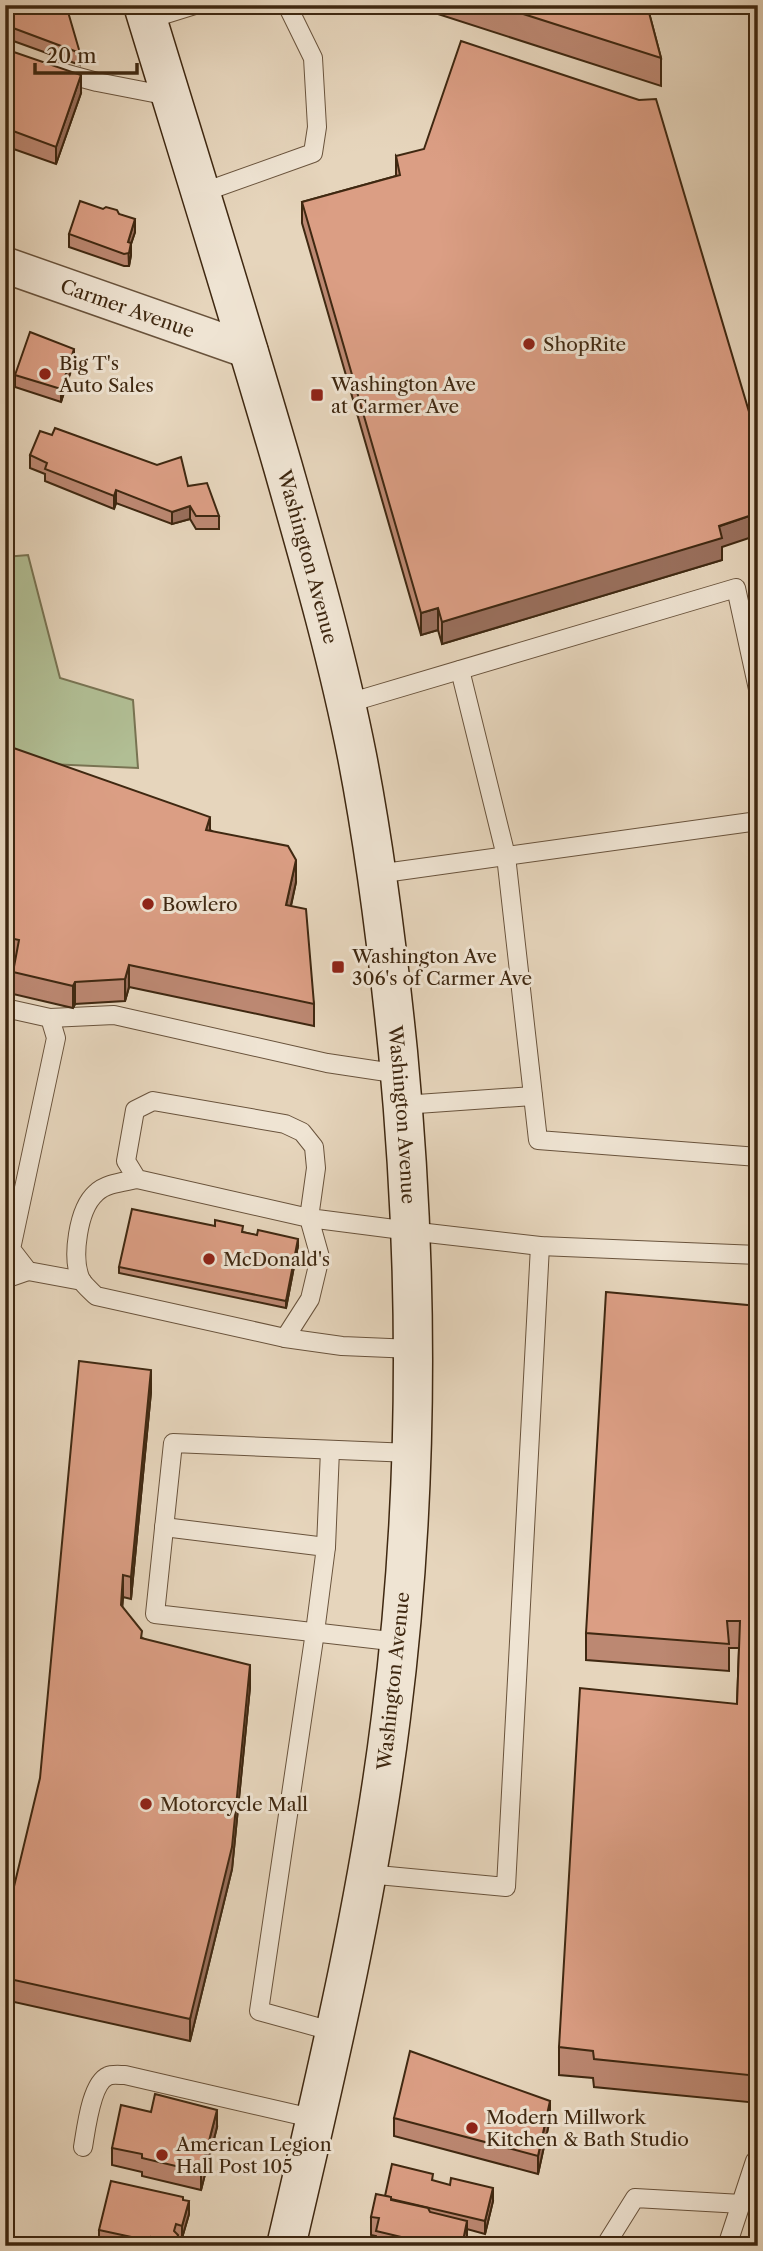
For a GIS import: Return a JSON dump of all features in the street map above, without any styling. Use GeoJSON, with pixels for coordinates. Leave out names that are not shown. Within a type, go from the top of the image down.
{"type":"FeatureCollection","features":[{"type":"Feature","properties":{"kind":"main road","name":"Washington Avenue"},"geometry":{"type":"LineString","coordinates":[[145,13],[250,352],[303,539],[357,754],[377,874],[401,1089],[410,1231],[413,1349],[411,1453],[399,1642],[391,1716],[367,1874],[335,2032],[286,2246]]}},
{"type":"Feature","properties":{"kind":"street","name":"Carmer Avenue"},"geometry":{"type":"LineString","coordinates":[[5,265],[250,352]]}},
{"type":"Feature","properties":{"kind":"lane"},"geometry":{"type":"LineString","coordinates":[[145,13],[195,5]]}},
{"type":"Feature","properties":{"kind":"lane"},"geometry":{"type":"LineString","coordinates":[[201,193],[313,153],[317,127],[313,58],[287,5]]}},
{"type":"Feature","properties":{"kind":"lane"},"geometry":{"type":"LineString","coordinates":[[47,69],[169,96]]}},
{"type":"Feature","properties":{"kind":"lane"},"geometry":{"type":"LineString","coordinates":[[345,704],[736,588],[758,689]]}},
{"type":"Feature","properties":{"kind":"lane"},"geometry":{"type":"LineString","coordinates":[[460,670],[506,856],[538,1140],[758,1157]]}},
{"type":"Feature","properties":{"kind":"lane"},"geometry":{"type":"LineString","coordinates":[[377,874],[758,821]]}},
{"type":"Feature","properties":{"kind":"lane"},"geometry":{"type":"LineString","coordinates":[[5,1008],[50,1018],[114,1015],[327,1063],[401,1089],[533,1096]]}},
{"type":"Feature","properties":{"kind":"lane"},"geometry":{"type":"LineString","coordinates":[[28,1271],[11,1249],[57,1038],[50,1018]]}},
{"type":"Feature","properties":{"kind":"lane"},"geometry":{"type":"LineString","coordinates":[[137,1179],[126,1161],[135,1110],[153,1101],[285,1124],[302,1132],[314,1147],[316,1168],[309,1218],[320,1257],[310,1299],[285,1338]]}},
{"type":"Feature","properties":{"kind":"lane"},"geometry":{"type":"LineString","coordinates":[[413,1349],[342,1346],[285,1338],[96,1296],[82,1281],[75,1258],[86,1207],[96,1192],[112,1184],[137,1179],[309,1218],[410,1231],[540,1246],[758,1255]]}},
{"type":"Feature","properties":{"kind":"lane"},"geometry":{"type":"LineString","coordinates":[[367,1874],[506,1887],[540,1246]]}},
{"type":"Feature","properties":{"kind":"lane"},"geometry":{"type":"LineString","coordinates":[[5,1279],[28,1271],[82,1281]]}},
{"type":"Feature","properties":{"kind":"lane"},"geometry":{"type":"LineString","coordinates":[[399,1642],[156,1614],[173,1443],[411,1453]]}},
{"type":"Feature","properties":{"kind":"lane"},"geometry":{"type":"LineString","coordinates":[[330,1450],[326,1547],[259,2011],[335,2032]]}},
{"type":"Feature","properties":{"kind":"lane"},"geometry":{"type":"LineString","coordinates":[[164,1527],[326,1547]]}},
{"type":"Feature","properties":{"kind":"lane"},"geometry":{"type":"LineString","coordinates":[[82,2147],[92,2100],[100,2082],[108,2076],[125,2075],[316,2119]]}},
{"type":"Feature","properties":{"kind":"lane"},"geometry":{"type":"LineString","coordinates":[[727,2246],[755,2161],[758,2160]]}},
{"type":"Feature","properties":{"kind":"lane"},"geometry":{"type":"LineString","coordinates":[[605,2246],[635,2198],[741,2204]]}},
{"type":"Feature","properties":{"kind":"green space"},"geometry":{"type":"Polygon","coordinates":[[[28,555],[60,678],[133,700],[138,768],[26,763],[5,756],[5,557],[28,555]]]}},
{"type":"Feature","properties":{"kind":"building"},"geometry":{"type":"Polygon","coordinates":[[[5,5],[66,5],[80,53],[5,25],[5,5]]]}},
{"type":"Feature","properties":{"kind":"building"},"geometry":{"type":"Polygon","coordinates":[[[495,5],[647,5],[661,58],[495,5]]]}},
{"type":"Feature","properties":{"kind":"building","name":"ShopRite"},"geometry":{"type":"Polygon","coordinates":[[[461,41],[639,100],[656,99],[758,442],[758,513],[719,526],[722,538],[442,622],[438,608],[421,613],[302,202],[400,175],[396,156],[424,149],[461,41]]]}},
{"type":"Feature","properties":{"kind":"building"},"geometry":{"type":"Polygon","coordinates":[[[5,49],[81,75],[56,147],[5,128],[5,49]]]}},
{"type":"Feature","properties":{"kind":"building"},"geometry":{"type":"Polygon","coordinates":[[[80,201],[103,209],[106,207],[117,210],[119,214],[135,219],[128,242],[131,243],[129,253],[124,254],[69,234],[80,201]]]}},
{"type":"Feature","properties":{"kind":"building","name":"Big T's Auto Sales"},"geometry":{"type":"Polygon","coordinates":[[[30,332],[74,349],[61,389],[15,375],[30,332]]]}},
{"type":"Feature","properties":{"kind":"building"},"geometry":{"type":"Polygon","coordinates":[[[55,428],[157,465],[181,457],[188,486],[207,483],[219,516],[196,516],[190,506],[172,512],[116,490],[114,496],[45,469],[47,463],[30,455],[40,431],[52,435],[55,428]]]}},
{"type":"Feature","properties":{"kind":"building","name":"Bowlero"},"geometry":{"type":"Polygon","coordinates":[[[5,745],[210,817],[206,830],[288,846],[296,860],[286,905],[306,909],[314,1004],[129,965],[125,979],[75,982],[73,986],[13,972],[19,940],[5,937],[5,745]]]}},
{"type":"Feature","properties":{"kind":"building","name":"McDonald's"},"geometry":{"type":"Polygon","coordinates":[[[132,1209],[215,1226],[215,1220],[243,1226],[242,1232],[257,1235],[258,1230],[298,1239],[286,1301],[119,1267],[132,1209]]]}},
{"type":"Feature","properties":{"kind":"building"},"geometry":{"type":"Polygon","coordinates":[[[606,1292],[758,1306],[758,2076],[594,2059],[593,2051],[559,2047],[580,1688],[737,1704],[740,1621],[727,1621],[729,1644],[586,1633],[606,1292]]]}},
{"type":"Feature","properties":{"kind":"building"},"geometry":{"type":"Polygon","coordinates":[[[79,1361],[151,1370],[131,1577],[123,1575],[121,1605],[142,1631],[141,1638],[250,1665],[232,1847],[190,2019],[5,1978],[5,1924],[40,1778],[79,1361]]]}},
{"type":"Feature","properties":{"kind":"building","name":"Modern Millwork Kitchen & Bath Studio"},"geometry":{"type":"Polygon","coordinates":[[[410,2051],[550,2101],[538,2156],[394,2118],[410,2051]]]}},
{"type":"Feature","properties":{"kind":"building","name":"American Legion Hall Post 105"},"geometry":{"type":"Polygon","coordinates":[[[155,2094],[217,2110],[201,2172],[112,2148],[121,2105],[151,2112],[155,2094]]]}},
{"type":"Feature","properties":{"kind":"building"},"geometry":{"type":"Polygon","coordinates":[[[392,2164],[433,2174],[432,2180],[450,2185],[451,2178],[493,2188],[485,2221],[385,2196],[392,2164]]]}},
{"type":"Feature","properties":{"kind":"building"},"geometry":{"type":"Polygon","coordinates":[[[111,2181],[183,2197],[183,2200],[189,2201],[182,2226],[176,2224],[174,2231],[178,2235],[175,2244],[166,2245],[161,2239],[151,2237],[150,2241],[99,2230],[111,2181]]]}},
{"type":"Feature","properties":{"kind":"building"},"geometry":{"type":"Polygon","coordinates":[[[376,2194],[467,2221],[462,2246],[439,2246],[376,2231],[379,2218],[371,2217],[376,2194]]]}},
{"type":"Feature","properties":{"kind":"place","name":"ShopRite"},"geometry":{"type":"Point","coordinates":[529,344]}},
{"type":"Feature","properties":{"kind":"place","name":"Big T's Auto Sales"},"geometry":{"type":"Point","coordinates":[45,374]}},
{"type":"Feature","properties":{"kind":"place","name":"Washington Ave at Carmer Ave"},"geometry":{"type":"Point","coordinates":[317,395]}},
{"type":"Feature","properties":{"kind":"place","name":"Bowlero"},"geometry":{"type":"Point","coordinates":[148,904]}},
{"type":"Feature","properties":{"kind":"place","name":"Washington Ave 306's of Carmer Ave"},"geometry":{"type":"Point","coordinates":[338,967]}},
{"type":"Feature","properties":{"kind":"place","name":"McDonald's"},"geometry":{"type":"Point","coordinates":[209,1259]}},
{"type":"Feature","properties":{"kind":"place","name":"Motorcycle Mall"},"geometry":{"type":"Point","coordinates":[146,1804]}},
{"type":"Feature","properties":{"kind":"place","name":"Modern Millwork Kitchen & Bath Studio"},"geometry":{"type":"Point","coordinates":[472,2128]}},
{"type":"Feature","properties":{"kind":"place","name":"American Legion Hall Post 105"},"geometry":{"type":"Point","coordinates":[162,2155]}}]}
